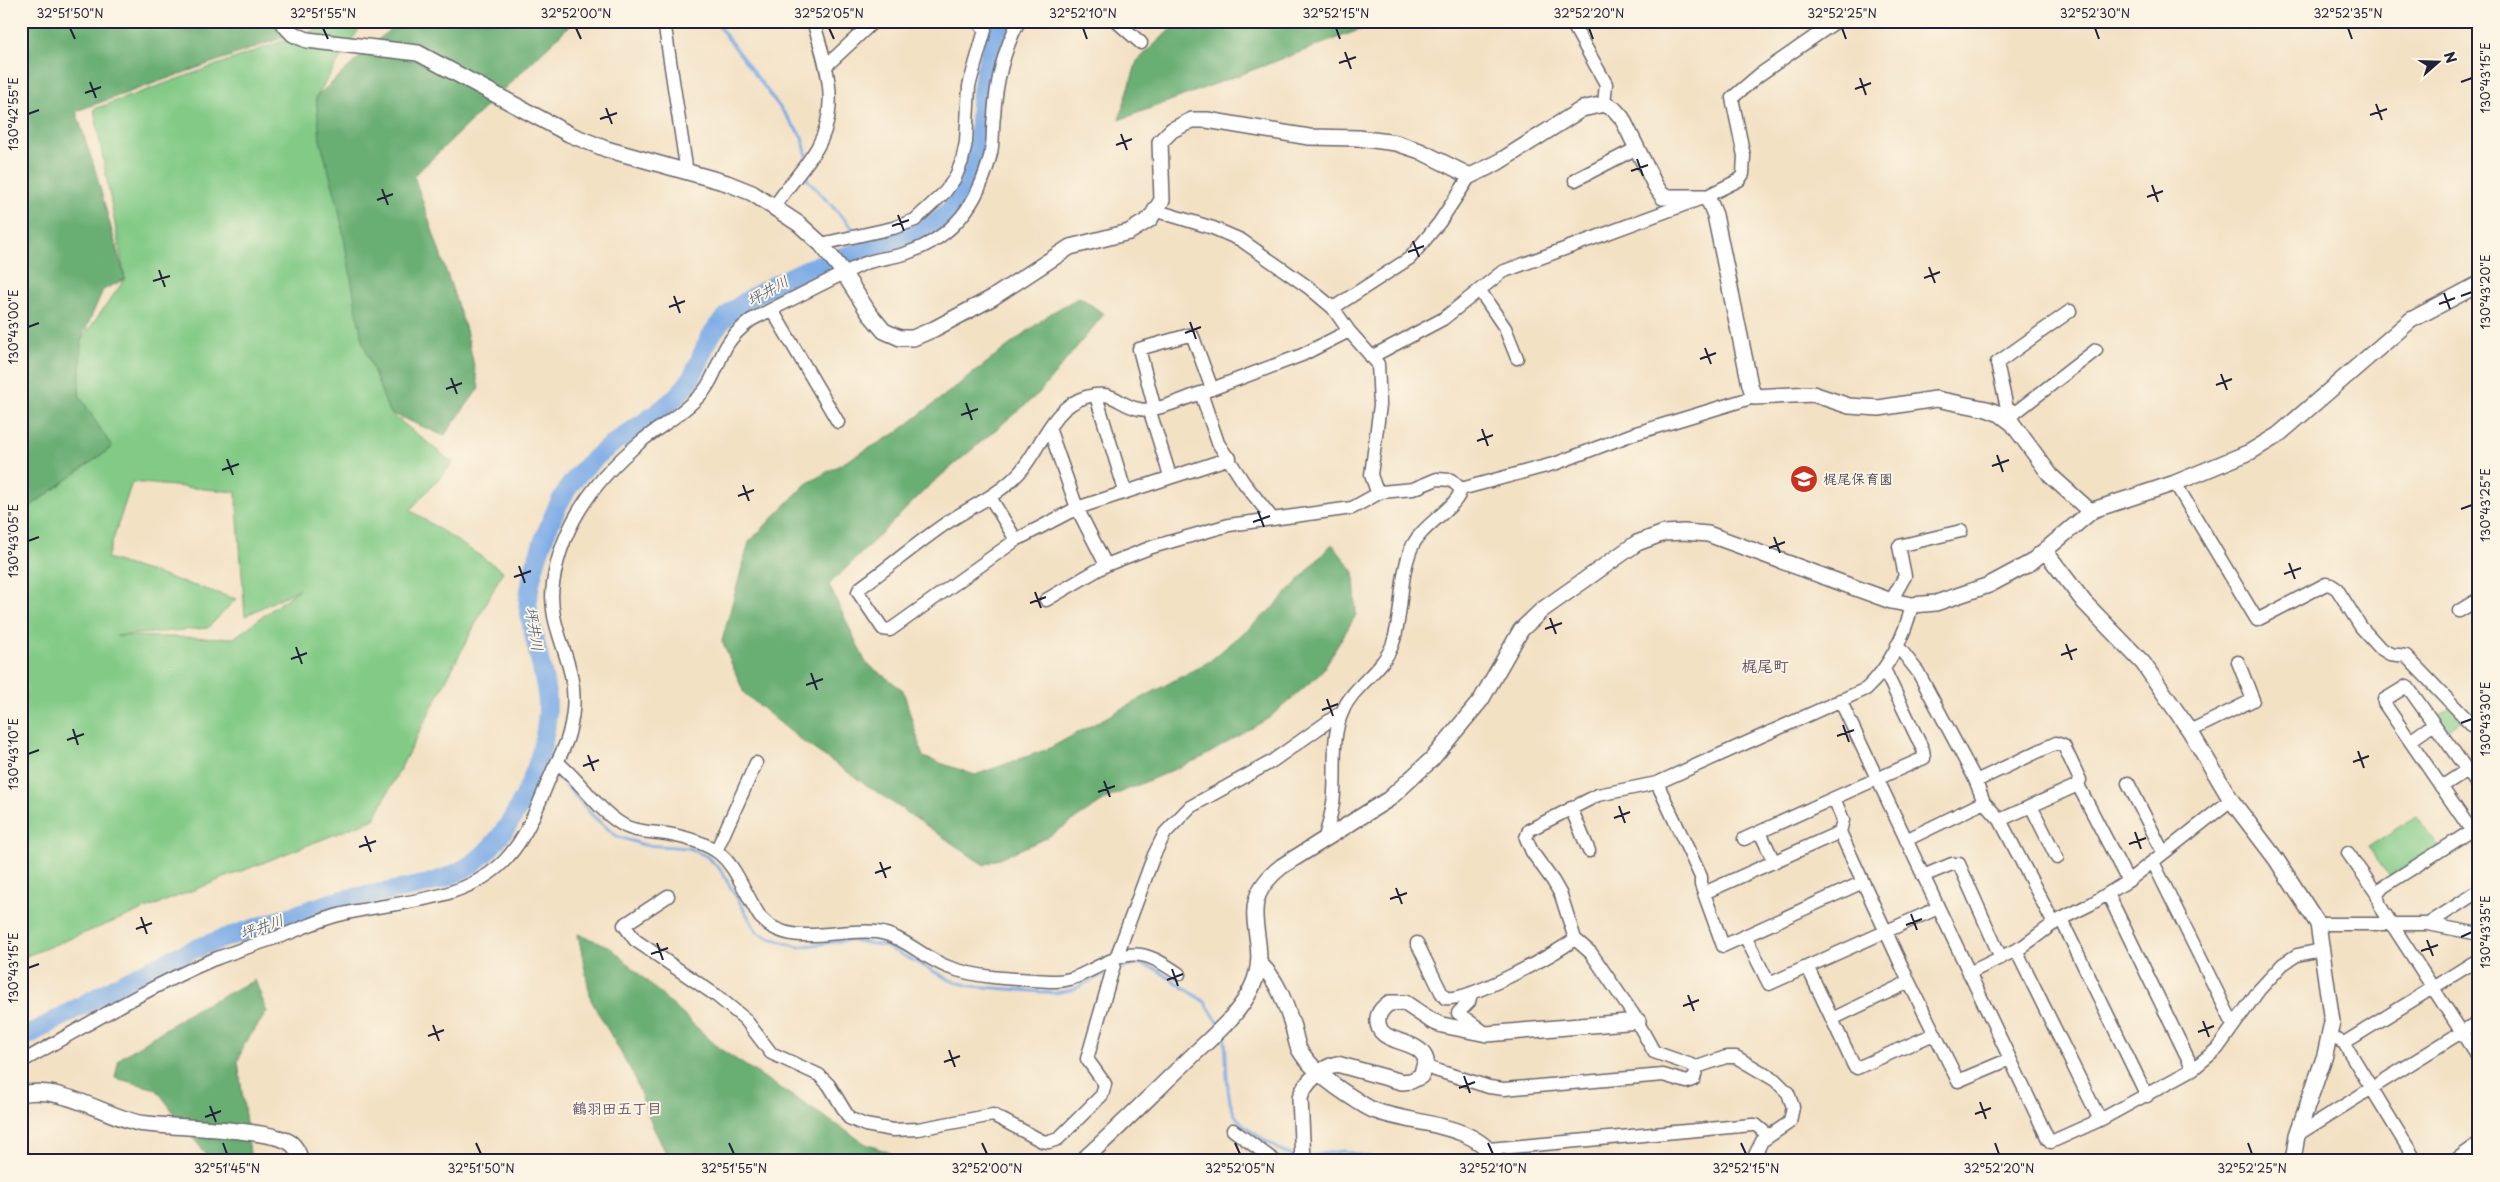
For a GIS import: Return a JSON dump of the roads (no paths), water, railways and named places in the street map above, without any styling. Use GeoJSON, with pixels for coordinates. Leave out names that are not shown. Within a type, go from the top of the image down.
{"type":"FeatureCollection","features":[{"type":"Feature","properties":{"kind":"street"},"geometry":{"type":"LineString","coordinates":[[282,21],[293,34],[307,40],[418,53],[569,134],[606,149],[727,183],[752,193],[799,224],[823,246],[843,271],[869,313],[884,331],[900,338],[913,338],[934,329],[992,298],[1070,247],[1129,232],[1150,218],[1162,200],[1160,142],[1172,130],[1192,120],[1245,126],[1309,137],[1358,138],[1396,143],[1420,151],[1470,176]]}},
{"type":"Feature","properties":{"kind":"street"},"geometry":{"type":"LineString","coordinates":[[664,21],[687,173]]}},
{"type":"Feature","properties":{"kind":"street"},"geometry":{"type":"LineString","coordinates":[[774,207],[817,148],[828,120],[830,84],[827,65],[813,21]]}},
{"type":"Feature","properties":{"kind":"street"},"geometry":{"type":"LineString","coordinates":[[827,65],[874,21]]}},
{"type":"Feature","properties":{"kind":"street"},"geometry":{"type":"LineString","coordinates":[[21,1062],[156,987],[212,960],[338,916],[454,892],[475,883],[498,867],[512,852],[528,829],[569,735],[573,695],[570,673],[555,627],[552,607],[553,584],[558,559],[570,526],[602,478],[643,440],[691,405],[706,388],[717,370],[726,346],[738,330],[751,320],[843,271],[866,263],[906,254],[924,246],[958,220],[973,202],[983,182],[992,152],[997,80],[1006,48],[1019,21]]}},
{"type":"Feature","properties":{"kind":"street"},"geometry":{"type":"LineString","coordinates":[[1116,21],[1141,43]]}},
{"type":"Feature","properties":{"kind":"street"},"geometry":{"type":"LineString","coordinates":[[1571,21],[1606,84],[1604,104]]}},
{"type":"Feature","properties":{"kind":"street"},"geometry":{"type":"LineString","coordinates":[[1371,358],[1443,319],[1502,272],[1705,197],[1739,180],[1743,174],[1744,156],[1732,98],[1759,75],[1837,21]]}},
{"type":"Feature","properties":{"kind":"street"},"geometry":{"type":"LineString","coordinates":[[823,246],[893,228],[915,220],[945,192],[955,178],[962,161],[966,142],[969,86],[984,24]]}},
{"type":"Feature","properties":{"kind":"street"},"geometry":{"type":"LineString","coordinates":[[1333,308],[1410,258],[1440,223],[1470,176],[1497,163],[1582,109],[1604,104],[1614,109],[1622,118],[1664,197],[1705,197]]}},
{"type":"Feature","properties":{"kind":"street"},"geometry":{"type":"LineString","coordinates":[[1575,180],[1637,148]]}},
{"type":"Feature","properties":{"kind":"street"},"geometry":{"type":"LineString","coordinates":[[1705,197],[1715,215],[1754,397]]}},
{"type":"Feature","properties":{"kind":"street"},"geometry":{"type":"LineString","coordinates":[[1157,210],[1213,228],[1241,240],[1308,287],[1333,308],[1349,331],[1378,364],[1380,405],[1371,475],[1376,490],[1380,492]]}},
{"type":"Feature","properties":{"kind":"street"},"geometry":{"type":"LineString","coordinates":[[1082,1161],[1235,1012],[1252,988],[1259,963],[1254,914],[1256,896],[1266,878],[1389,799],[1432,759],[1481,700],[1521,630],[1542,610],[1637,543],[1651,537],[1684,532],[1708,534],[1891,601],[1912,605],[1955,598],[2011,575],[2046,551],[2091,512],[2232,461],[2266,444],[2411,320],[2479,284]]}},
{"type":"Feature","properties":{"kind":"street"},"geometry":{"type":"LineString","coordinates":[[1480,290],[1505,328],[1517,358]]}},
{"type":"Feature","properties":{"kind":"street"},"geometry":{"type":"LineString","coordinates":[[772,310],[838,422]]}},
{"type":"Feature","properties":{"kind":"street"},"geometry":{"type":"LineString","coordinates":[[2070,311],[1997,363],[2003,411],[2035,457],[2051,476],[2091,512]]}},
{"type":"Feature","properties":{"kind":"street"},"geometry":{"type":"LineString","coordinates":[[1230,458],[1170,476],[1077,508],[1016,540],[890,630],[883,629],[858,592],[860,588],[946,524],[1005,487],[1021,471],[1049,428],[1065,409],[1085,398],[1105,395],[1117,398],[1139,410],[1152,409],[1302,355],[1349,331]]}},
{"type":"Feature","properties":{"kind":"street"},"geometry":{"type":"LineString","coordinates":[[1170,476],[1151,415],[1153,402],[1138,351],[1141,347],[1189,335],[1193,337],[1218,443],[1230,458],[1244,483],[1272,518]]}},
{"type":"Feature","properties":{"kind":"street"},"geometry":{"type":"LineString","coordinates":[[1461,490],[1515,476],[1633,434],[1754,397],[1813,394],[1849,406],[1879,408],[1902,406],[1929,400],[1944,400],[2016,412],[2096,350]]}},
{"type":"Feature","properties":{"kind":"street"},"geometry":{"type":"LineString","coordinates":[[1096,396],[1125,491]]}},
{"type":"Feature","properties":{"kind":"street"},"geometry":{"type":"LineString","coordinates":[[1049,428],[1077,508],[1106,565]]}},
{"type":"Feature","properties":{"kind":"street"},"geometry":{"type":"LineString","coordinates":[[1046,600],[1106,565],[1152,547],[1230,525],[1352,508],[1380,492],[1412,489],[1446,478],[1455,482],[1461,490]]}},
{"type":"Feature","properties":{"kind":"street"},"geometry":{"type":"LineString","coordinates":[[2175,482],[2256,620],[2326,584],[2332,585],[2373,641],[2390,654],[2406,656],[2479,732]]}},
{"type":"Feature","properties":{"kind":"street"},"geometry":{"type":"LineString","coordinates":[[1324,841],[1334,794],[1336,727],[1343,711],[1384,659],[1392,644],[1405,566],[1415,540],[1424,528],[1459,498],[1461,490]]}},
{"type":"Feature","properties":{"kind":"street"},"geometry":{"type":"LineString","coordinates":[[990,497],[1016,540]]}},
{"type":"Feature","properties":{"kind":"street"},"geometry":{"type":"LineString","coordinates":[[1891,601],[1905,576],[1899,546],[1961,531]]}},
{"type":"Feature","properties":{"kind":"street"},"geometry":{"type":"LineString","coordinates":[[2046,551],[2084,602],[2138,657],[2190,731],[2231,800],[2276,859],[2318,924],[2331,1015],[2329,1036],[2325,1055],[2296,1135],[2293,1161]]}},
{"type":"Feature","properties":{"kind":"street"},"geometry":{"type":"LineString","coordinates":[[2459,611],[2479,599]]}},
{"type":"Feature","properties":{"kind":"street"},"geometry":{"type":"LineString","coordinates":[[1752,1161],[1762,1141],[1790,1122],[1794,1113],[1791,1098],[1780,1084],[1736,1057],[1726,1057],[1697,1066],[1654,1052],[1638,1021],[1592,954],[1576,938],[1554,881],[1532,852],[1526,838],[1529,830],[1607,792],[1657,783],[1866,689],[1884,669],[1897,645],[1912,605]]}},
{"type":"Feature","properties":{"kind":"street"},"geometry":{"type":"LineString","coordinates":[[1897,645],[1918,672],[1976,781],[1984,802],[2000,820],[2057,921],[2147,1096]]}},
{"type":"Feature","properties":{"kind":"street"},"geometry":{"type":"LineString","coordinates":[[2190,731],[2253,700],[2238,662]]}},
{"type":"Feature","properties":{"kind":"street"},"geometry":{"type":"LineString","coordinates":[[1744,839],[1921,761],[1924,756],[1884,669]]}},
{"type":"Feature","properties":{"kind":"street"},"geometry":{"type":"LineString","coordinates":[[2377,894],[2383,887],[2475,828],[2442,787],[2384,703],[2385,699],[2406,686],[2479,787]]}},
{"type":"Feature","properties":{"kind":"street"},"geometry":{"type":"LineString","coordinates":[[1840,700],[2049,1141],[2056,1141],[2100,1120],[2147,1096],[2193,1069],[2217,1048],[2259,990],[2283,964],[2297,955],[2321,950]]}},
{"type":"Feature","properties":{"kind":"street"},"geometry":{"type":"LineString","coordinates":[[668,896],[624,925],[635,940],[717,996],[738,1014],[771,1053],[820,1075],[829,1085],[850,1118],[865,1125],[893,1130],[918,1129],[993,1115],[1042,1141],[1049,1142],[1058,1139],[1102,1095],[1105,1084],[1087,1060],[1115,961],[1154,855],[1165,833],[1176,819],[1190,807],[1271,762],[1343,711]]}},
{"type":"Feature","properties":{"kind":"street"},"geometry":{"type":"LineString","coordinates":[[2410,741],[2434,724]]}},
{"type":"Feature","properties":{"kind":"street"},"geometry":{"type":"LineString","coordinates":[[1976,781],[2059,743],[2064,746],[2080,780],[2078,785],[2128,881]]}},
{"type":"Feature","properties":{"kind":"street"},"geometry":{"type":"LineString","coordinates":[[717,849],[756,763]]}},
{"type":"Feature","properties":{"kind":"street"},"geometry":{"type":"LineString","coordinates":[[556,765],[570,772],[602,811],[625,827],[685,837],[717,849],[737,873],[760,917],[766,923],[793,935],[804,936],[855,930],[878,932],[900,940],[949,968],[978,974],[1056,982],[1081,976],[1115,961],[1143,954],[1158,959],[1179,974]]}},
{"type":"Feature","properties":{"kind":"street"},"geometry":{"type":"LineString","coordinates":[[2442,787],[2467,770]]}},
{"type":"Feature","properties":{"kind":"street"},"geometry":{"type":"LineString","coordinates":[[1657,783],[1701,877],[1704,893],[1723,946],[1863,882]]}},
{"type":"Feature","properties":{"kind":"street"},"geometry":{"type":"LineString","coordinates":[[2128,783],[2164,852]]}},
{"type":"Feature","properties":{"kind":"street"},"geometry":{"type":"LineString","coordinates":[[2000,820],[2078,785]]}},
{"type":"Feature","properties":{"kind":"street"},"geometry":{"type":"LineString","coordinates":[[1834,798],[1843,820],[1840,832],[1909,982],[1958,1081],[2010,1059]]}},
{"type":"Feature","properties":{"kind":"street"},"geometry":{"type":"LineString","coordinates":[[1969,973],[2016,950],[2057,921],[2108,894],[2128,881],[2231,800]]}},
{"type":"Feature","properties":{"kind":"street"},"geometry":{"type":"LineString","coordinates":[[1906,840],[1984,802]]}},
{"type":"Feature","properties":{"kind":"street"},"geometry":{"type":"LineString","coordinates":[[2031,806],[2057,858]]}},
{"type":"Feature","properties":{"kind":"street"},"geometry":{"type":"LineString","coordinates":[[1571,808],[1589,851]]}},
{"type":"Feature","properties":{"kind":"street"},"geometry":{"type":"LineString","coordinates":[[1760,832],[1774,862]]}},
{"type":"Feature","properties":{"kind":"street"},"geometry":{"type":"LineString","coordinates":[[1704,893],[1840,832]]}},
{"type":"Feature","properties":{"kind":"street"},"geometry":{"type":"LineString","coordinates":[[2348,852],[2377,894],[2378,902],[2479,1059]]}},
{"type":"Feature","properties":{"kind":"street"},"geometry":{"type":"LineString","coordinates":[[2154,862],[2233,1024]]}},
{"type":"Feature","properties":{"kind":"street"},"geometry":{"type":"LineString","coordinates":[[1923,876],[1952,864],[1959,864],[2001,958]]}},
{"type":"Feature","properties":{"kind":"street"},"geometry":{"type":"LineString","coordinates":[[2428,924],[2479,891]]}},
{"type":"Feature","properties":{"kind":"street"},"geometry":{"type":"LineString","coordinates":[[2108,894],[2193,1069]]}},
{"type":"Feature","properties":{"kind":"street"},"geometry":{"type":"LineString","coordinates":[[1745,936],[1768,984],[1808,968],[1938,908]]}},
{"type":"Feature","properties":{"kind":"street"},"geometry":{"type":"LineString","coordinates":[[2318,924],[2428,924],[2479,934]]}},
{"type":"Feature","properties":{"kind":"street"},"geometry":{"type":"LineString","coordinates":[[1416,943],[1445,998],[1452,999],[1471,993],[1544,958],[1576,938]]}},
{"type":"Feature","properties":{"kind":"street"},"geometry":{"type":"LineString","coordinates":[[2016,950],[2100,1120]]}},
{"type":"Feature","properties":{"kind":"street"},"geometry":{"type":"LineString","coordinates":[[2344,1043],[2479,959]]}},
{"type":"Feature","properties":{"kind":"street"},"geometry":{"type":"LineString","coordinates":[[1259,963],[1270,973],[1280,991],[1299,1048],[1318,1073],[1354,1099],[1375,1111],[1443,1127],[1477,1140],[1492,1155],[1752,1125],[1756,1125],[1769,1136]]}},
{"type":"Feature","properties":{"kind":"street"},"geometry":{"type":"LineString","coordinates":[[1808,968],[1854,1066],[1857,1068],[1934,1034]]}},
{"type":"Feature","properties":{"kind":"street"},"geometry":{"type":"LineString","coordinates":[[1832,1019],[1909,982]]}},
{"type":"Feature","properties":{"kind":"street"},"geometry":{"type":"LineString","coordinates":[[1471,993],[1469,1002],[1458,1013],[1487,1034]]}},
{"type":"Feature","properties":{"kind":"street"},"geometry":{"type":"LineString","coordinates":[[1302,1156],[1300,1098],[1302,1091],[1318,1073],[1328,1066],[1337,1064],[1402,1082],[1411,1081],[1421,1076],[1426,1067],[1426,1060],[1422,1051],[1412,1044],[1387,1037],[1381,1032],[1378,1023],[1379,1013],[1390,1003],[1405,1003],[1432,1021],[1442,1025],[1487,1034],[1638,1021]]}},
{"type":"Feature","properties":{"kind":"street"},"geometry":{"type":"LineString","coordinates":[[2296,1135],[2479,1021]]}},
{"type":"Feature","properties":{"kind":"street"},"geometry":{"type":"LineString","coordinates":[[2329,1036],[2344,1043],[2416,1161]]}},
{"type":"Feature","properties":{"kind":"street"},"geometry":{"type":"LineString","coordinates":[[1426,1067],[1489,1087],[1504,1089],[1663,1075],[1687,1082],[1694,1079],[1697,1066]]}},
{"type":"Feature","properties":{"kind":"street"},"geometry":{"type":"LineString","coordinates":[[21,1094],[51,1093],[119,1118],[139,1123],[271,1134],[292,1144],[298,1151],[301,1161]]}},
{"type":"Feature","properties":{"kind":"street"},"geometry":{"type":"LineString","coordinates":[[1233,1130],[1275,1161]]}},
{"type":"Feature","properties":{"kind":"street"},"geometry":{"type":"LineString","coordinates":[[2454,1161],[2479,1143]]}},
{"type":"Feature","properties":{"kind":"waterway"},"geometry":{"type":"LineString","coordinates":[[715,21],[802,137],[807,156]]}},
{"type":"Feature","properties":{"kind":"waterway","name":"坪井川"},"geometry":{"type":"LineString","coordinates":[[21,1039],[162,963],[194,949],[332,902],[429,883],[462,870],[477,860],[492,846],[506,829],[529,786],[544,740],[547,697],[529,613],[529,592],[541,546],[553,515],[566,491],[578,474],[592,460],[656,413],[685,387],[695,372],[715,329],[741,305],[756,295],[812,267],[893,242],[928,227],[956,203],[965,190],[975,163],[985,71],[993,45],[1004,21]]}},
{"type":"Feature","properties":{"kind":"waterway"},"geometry":{"type":"LineString","coordinates":[[807,170],[807,179],[856,232]]}},
{"type":"Feature","properties":{"kind":"waterway"},"geometry":{"type":"LineString","coordinates":[[861,238],[869,248]]}},
{"type":"Feature","properties":{"kind":"waterway"},"geometry":{"type":"LineString","coordinates":[[538,766],[549,773]]}},
{"type":"Feature","properties":{"kind":"waterway"},"geometry":{"type":"LineString","coordinates":[[554,776],[563,782],[592,815],[616,836],[644,845],[689,848],[706,856],[720,869],[757,932],[770,938],[798,947],[850,940],[885,946],[950,980],[971,986],[1055,993],[1072,990],[1109,972]]}},
{"type":"Feature","properties":{"kind":"waterway"},"geometry":{"type":"LineString","coordinates":[[1117,969],[1140,964],[1156,969],[1205,1002],[1219,1024]]}},
{"type":"Feature","properties":{"kind":"waterway"},"geometry":{"type":"LineString","coordinates":[[1222,1032],[1225,1039],[1228,1092],[1237,1118],[1255,1134],[1291,1156],[1298,1156]]}},
{"type":"Feature","properties":{"kind":"waterway"},"geometry":{"type":"LineString","coordinates":[[1307,1156],[1343,1151],[1387,1161]]}},
{"type":"Feature","properties":{"kind":"waterway"},"geometry":{"type":"LineString","coordinates":[[1757,1157],[1792,1154],[1818,1161]]}},
{"type":"Feature","properties":{"kind":"waterway"},"geometry":{"type":"LineString","coordinates":[[1716,1161],[1749,1157]]}},
{"type":"Feature","properties":{"kind":"place","name":"梶尾保育園"},"geometry":{"type":"Point","coordinates":[1804,479]}},
{"type":"Feature","properties":{"kind":"district","name":"梶尾町"},"geometry":{"type":"Point","coordinates":[1765,666]}},
{"type":"Feature","properties":{"kind":"district","name":"鶴羽田五丁目"},"geometry":{"type":"Point","coordinates":[617,1109]}}]}
